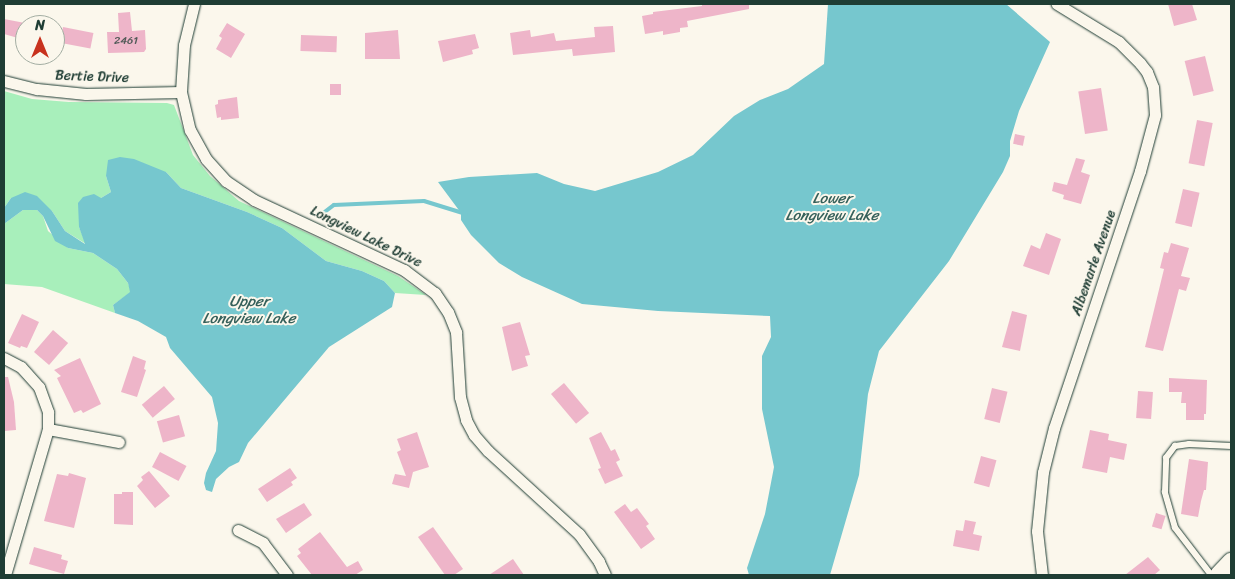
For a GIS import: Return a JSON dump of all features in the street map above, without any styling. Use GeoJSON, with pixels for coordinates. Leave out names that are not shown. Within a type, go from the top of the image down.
{"type":"FeatureCollection","features":[{"type":"Feature","properties":{"kind":"main road"},"geometry":{"type":"LineString","coordinates":[[1219,575],[1231,562]]}},
{"type":"Feature","properties":{"kind":"street","name":"Longview Lake Drive"},"geometry":{"type":"LineString","coordinates":[[194,4],[184,45],[181,92],[184,112],[206,159],[226,181],[254,200],[404,270],[436,293],[448,312],[456,332],[461,402],[474,435],[488,451],[579,534],[599,562],[605,575]]}},
{"type":"Feature","properties":{"kind":"street","name":"Albemarle Avenue"},"geometry":{"type":"LineString","coordinates":[[1042,575],[1037,531],[1043,472],[1057,420],[1153,130],[1155,115],[1153,87],[1147,72],[1140,63],[1119,42],[1057,4]]}},
{"type":"Feature","properties":{"kind":"street","name":"Bertie Drive"},"geometry":{"type":"LineString","coordinates":[[4,81],[37,89],[86,94],[181,92]]}},
{"type":"Feature","properties":{"kind":"street"},"geometry":{"type":"LineString","coordinates":[[4,358],[21,367],[39,387],[48,412],[48,430],[5,575]]}},
{"type":"Feature","properties":{"kind":"street"},"geometry":{"type":"LineString","coordinates":[[48,430],[118,442]]}},
{"type":"Feature","properties":{"kind":"street"},"geometry":{"type":"LineString","coordinates":[[238,530],[263,543],[287,575]]}},
{"type":"Feature","properties":{"kind":"lane"},"geometry":{"type":"LineString","coordinates":[[1211,575],[1175,528],[1165,492],[1166,458],[1175,446],[1188,444],[1231,446]]}},
{"type":"Feature","properties":{"kind":"green space"},"geometry":{"type":"Polygon","coordinates":[[[4,91],[32,99],[69,102],[167,103],[174,105],[193,155],[210,176],[239,201],[398,276],[426,295],[395,293],[384,281],[362,271],[326,261],[282,228],[247,212],[181,188],[166,172],[106,176],[111,192],[101,198],[79,227],[86,244],[65,231],[52,211],[11,198],[4,208],[4,91]]]}},
{"type":"Feature","properties":{"kind":"green space"},"geometry":{"type":"Polygon","coordinates":[[[30,208],[37,210],[43,216],[48,231],[68,248],[93,253],[117,269],[128,283],[131,292],[113,305],[115,313],[42,287],[4,284],[4,224],[23,210],[30,208]]]}},
{"type":"Feature","properties":{"kind":"water","name":"Lower Longview Lake"},"geometry":{"type":"Polygon","coordinates":[[[828,4],[1006,4],[1050,42],[1019,111],[1010,141],[1010,156],[1003,172],[949,261],[879,351],[868,394],[859,475],[830,575],[749,575],[747,568],[765,514],[774,467],[762,409],[762,356],[771,337],[770,316],[658,311],[582,304],[522,277],[499,263],[471,235],[461,220],[461,213],[438,182],[469,177],[537,173],[564,184],[595,191],[658,172],[693,155],[734,116],[760,100],[788,89],[824,64],[828,4]]]}},
{"type":"Feature","properties":{"kind":"water","name":"Upper Longview Lake"},"geometry":{"type":"Polygon","coordinates":[[[120,157],[134,159],[166,172],[181,188],[247,212],[282,228],[326,261],[362,271],[384,281],[395,293],[392,307],[329,347],[248,443],[239,462],[229,467],[216,479],[212,492],[206,490],[204,483],[206,473],[216,451],[218,423],[212,397],[170,348],[166,337],[138,321],[115,313],[113,305],[130,292],[128,283],[117,269],[93,253],[68,248],[55,241],[43,216],[37,210],[23,210],[4,224],[4,208],[11,198],[25,192],[37,196],[52,211],[65,231],[85,244],[79,227],[78,203],[83,197],[94,194],[101,198],[111,192],[106,176],[108,160],[120,157]]]}},
{"type":"Feature","properties":{"kind":"building"},"geometry":{"type":"Polygon","coordinates":[[[702,4],[749,4],[749,9],[687,21],[688,27],[680,28],[680,32],[663,35],[663,31],[645,34],[642,16],[653,14],[653,12],[702,6],[702,4]]]}},
{"type":"Feature","properties":{"kind":"building"},"geometry":{"type":"Polygon","coordinates":[[[1168,4],[1192,4],[1197,20],[1174,26],[1168,4]]]}},
{"type":"Feature","properties":{"kind":"building"},"geometry":{"type":"Polygon","coordinates":[[[130,12],[132,31],[145,30],[146,49],[144,52],[108,53],[107,32],[119,32],[118,13],[130,12]]]}},
{"type":"Feature","properties":{"kind":"building"},"geometry":{"type":"Polygon","coordinates":[[[4,19],[15,21],[15,37],[4,34],[4,19]]]}},
{"type":"Feature","properties":{"kind":"building"},"geometry":{"type":"Polygon","coordinates":[[[227,23],[245,34],[231,58],[216,49],[222,38],[219,36],[227,23]]]}},
{"type":"Feature","properties":{"kind":"building"},"geometry":{"type":"Polygon","coordinates":[[[613,26],[615,52],[573,56],[572,49],[513,55],[510,33],[530,30],[531,37],[554,33],[556,41],[595,37],[594,27],[613,26]]]}},
{"type":"Feature","properties":{"kind":"building"},"geometry":{"type":"Polygon","coordinates":[[[65,27],[93,33],[90,49],[65,44],[65,27]]]}},
{"type":"Feature","properties":{"kind":"building"},"geometry":{"type":"Polygon","coordinates":[[[398,30],[400,59],[365,59],[365,33],[398,30]]]}},
{"type":"Feature","properties":{"kind":"building"},"geometry":{"type":"Polygon","coordinates":[[[475,34],[479,48],[472,50],[473,54],[443,62],[438,41],[475,34]]]}},
{"type":"Feature","properties":{"kind":"building"},"geometry":{"type":"Polygon","coordinates":[[[301,35],[337,36],[336,52],[300,51],[301,35]]]}},
{"type":"Feature","properties":{"kind":"building"},"geometry":{"type":"Polygon","coordinates":[[[1205,56],[1214,91],[1193,96],[1185,61],[1205,56]]]}},
{"type":"Feature","properties":{"kind":"building"},"geometry":{"type":"Polygon","coordinates":[[[330,84],[341,84],[341,95],[330,95],[330,84]]]}},
{"type":"Feature","properties":{"kind":"building"},"geometry":{"type":"Polygon","coordinates":[[[1101,88],[1108,130],[1085,134],[1078,92],[1101,88]]]}},
{"type":"Feature","properties":{"kind":"building"},"geometry":{"type":"Polygon","coordinates":[[[237,97],[239,118],[221,120],[221,117],[217,118],[215,105],[218,104],[218,100],[237,97]]]}},
{"type":"Feature","properties":{"kind":"building"},"geometry":{"type":"Polygon","coordinates":[[[1197,120],[1213,123],[1204,166],[1189,163],[1197,120]]]}},
{"type":"Feature","properties":{"kind":"building"},"geometry":{"type":"Polygon","coordinates":[[[1015,134],[1025,136],[1023,146],[1013,144],[1015,134]]]}},
{"type":"Feature","properties":{"kind":"building"},"geometry":{"type":"Polygon","coordinates":[[[1076,158],[1085,160],[1081,172],[1090,175],[1081,204],[1063,199],[1064,195],[1052,191],[1054,182],[1067,185],[1076,158]]]}},
{"type":"Feature","properties":{"kind":"building"},"geometry":{"type":"Polygon","coordinates":[[[1183,189],[1200,193],[1192,227],[1175,223],[1183,189]]]}},
{"type":"Feature","properties":{"kind":"building"},"geometry":{"type":"Polygon","coordinates":[[[1046,233],[1061,239],[1049,275],[1023,266],[1031,245],[1040,249],[1046,233]]]}},
{"type":"Feature","properties":{"kind":"building"},"geometry":{"type":"Polygon","coordinates":[[[1171,243],[1189,248],[1181,276],[1190,278],[1186,291],[1179,289],[1163,351],[1145,347],[1164,269],[1160,268],[1164,252],[1168,253],[1171,243]]]}},
{"type":"Feature","properties":{"kind":"building"},"geometry":{"type":"Polygon","coordinates":[[[1012,311],[1027,315],[1020,351],[1002,347],[1012,311]]]}},
{"type":"Feature","properties":{"kind":"building"},"geometry":{"type":"Polygon","coordinates":[[[22,314],[39,322],[27,348],[21,346],[20,348],[8,343],[22,314]]]}},
{"type":"Feature","properties":{"kind":"building"},"geometry":{"type":"Polygon","coordinates":[[[520,322],[530,355],[525,356],[528,366],[512,371],[502,327],[520,322]]]}},
{"type":"Feature","properties":{"kind":"building"},"geometry":{"type":"Polygon","coordinates":[[[53,330],[68,343],[49,365],[34,352],[53,330]]]}},
{"type":"Feature","properties":{"kind":"building"},"geometry":{"type":"Polygon","coordinates":[[[133,356],[146,361],[144,369],[146,370],[137,397],[121,392],[133,356]]]}},
{"type":"Feature","properties":{"kind":"building"},"geometry":{"type":"Polygon","coordinates":[[[80,358],[101,404],[83,413],[81,410],[74,413],[57,378],[61,376],[54,370],[80,358]]]}},
{"type":"Feature","properties":{"kind":"building"},"geometry":{"type":"Polygon","coordinates":[[[4,377],[8,377],[14,402],[16,430],[4,431],[4,377]]]}},
{"type":"Feature","properties":{"kind":"building"},"geometry":{"type":"Polygon","coordinates":[[[1169,378],[1207,380],[1206,414],[1204,414],[1204,420],[1186,420],[1186,403],[1181,403],[1182,392],[1169,392],[1169,378]]]}},
{"type":"Feature","properties":{"kind":"building"},"geometry":{"type":"Polygon","coordinates":[[[564,383],[589,413],[576,424],[551,394],[564,383]]]}},
{"type":"Feature","properties":{"kind":"building"},"geometry":{"type":"Polygon","coordinates":[[[164,386],[175,399],[153,418],[142,405],[164,386]]]}},
{"type":"Feature","properties":{"kind":"building"},"geometry":{"type":"Polygon","coordinates":[[[992,388],[1008,392],[1000,423],[984,419],[992,388]]]}},
{"type":"Feature","properties":{"kind":"building"},"geometry":{"type":"Polygon","coordinates":[[[1138,391],[1153,392],[1151,419],[1136,418],[1138,391]]]}},
{"type":"Feature","properties":{"kind":"building"},"geometry":{"type":"Polygon","coordinates":[[[179,415],[185,436],[163,442],[157,421],[179,415]]]}},
{"type":"Feature","properties":{"kind":"building"},"geometry":{"type":"Polygon","coordinates":[[[1090,430],[1109,434],[1108,440],[1127,444],[1124,460],[1110,457],[1107,473],[1082,468],[1090,430]]]}},
{"type":"Feature","properties":{"kind":"building"},"geometry":{"type":"Polygon","coordinates":[[[417,432],[429,467],[413,472],[409,488],[392,484],[395,474],[406,476],[397,452],[401,450],[397,439],[417,432]]]}},
{"type":"Feature","properties":{"kind":"building"},"geometry":{"type":"Polygon","coordinates":[[[601,432],[611,451],[615,449],[620,460],[616,462],[623,476],[605,484],[598,469],[601,468],[589,438],[601,432]]]}},
{"type":"Feature","properties":{"kind":"building"},"geometry":{"type":"Polygon","coordinates":[[[160,452],[186,466],[179,481],[152,467],[160,452]]]}},
{"type":"Feature","properties":{"kind":"building"},"geometry":{"type":"Polygon","coordinates":[[[981,456],[996,460],[989,487],[974,483],[981,456]]]}},
{"type":"Feature","properties":{"kind":"building"},"geometry":{"type":"Polygon","coordinates":[[[1189,459],[1208,462],[1206,490],[1204,490],[1198,517],[1181,514],[1189,459]]]}},
{"type":"Feature","properties":{"kind":"building"},"geometry":{"type":"Polygon","coordinates":[[[290,468],[297,478],[291,482],[293,485],[267,502],[258,489],[290,468]]]}},
{"type":"Feature","properties":{"kind":"building"},"geometry":{"type":"Polygon","coordinates":[[[149,471],[170,496],[155,508],[137,486],[143,480],[141,477],[149,471]]]}},
{"type":"Feature","properties":{"kind":"building"},"geometry":{"type":"Polygon","coordinates":[[[69,473],[86,478],[74,528],[44,521],[57,474],[68,476],[69,473]]]}},
{"type":"Feature","properties":{"kind":"building"},"geometry":{"type":"Polygon","coordinates":[[[122,492],[133,492],[133,525],[114,524],[114,494],[122,494],[122,492]]]}},
{"type":"Feature","properties":{"kind":"building"},"geometry":{"type":"Polygon","coordinates":[[[304,503],[312,515],[286,533],[276,519],[304,503]]]}},
{"type":"Feature","properties":{"kind":"building"},"geometry":{"type":"Polygon","coordinates":[[[625,504],[631,512],[637,508],[649,524],[646,526],[655,539],[641,549],[614,512],[625,504]]]}},
{"type":"Feature","properties":{"kind":"building"},"geometry":{"type":"Polygon","coordinates":[[[1156,513],[1166,516],[1161,529],[1152,526],[1156,513]]]}},
{"type":"Feature","properties":{"kind":"building"},"geometry":{"type":"Polygon","coordinates":[[[965,520],[976,522],[973,534],[982,536],[979,551],[953,546],[956,530],[963,531],[965,520]]]}},
{"type":"Feature","properties":{"kind":"building"},"geometry":{"type":"Polygon","coordinates":[[[433,527],[463,569],[454,575],[445,575],[418,537],[433,527]]]}},
{"type":"Feature","properties":{"kind":"building"},"geometry":{"type":"Polygon","coordinates":[[[320,532],[347,567],[358,561],[363,570],[355,575],[312,575],[297,556],[301,553],[298,549],[320,532]]]}},
{"type":"Feature","properties":{"kind":"building"},"geometry":{"type":"Polygon","coordinates":[[[34,547],[62,555],[61,559],[68,561],[64,574],[29,564],[34,547]]]}},
{"type":"Feature","properties":{"kind":"building"},"geometry":{"type":"Polygon","coordinates":[[[1148,557],[1160,570],[1154,575],[1125,575],[1148,557]]]}},
{"type":"Feature","properties":{"kind":"building"},"geometry":{"type":"Polygon","coordinates":[[[513,559],[524,575],[489,575],[513,559]]]}},
{"type":"Feature","properties":{"kind":"waterway"},"geometry":{"type":"LineString","coordinates":[[318,217],[334,205],[424,201],[466,214]]}}]}
